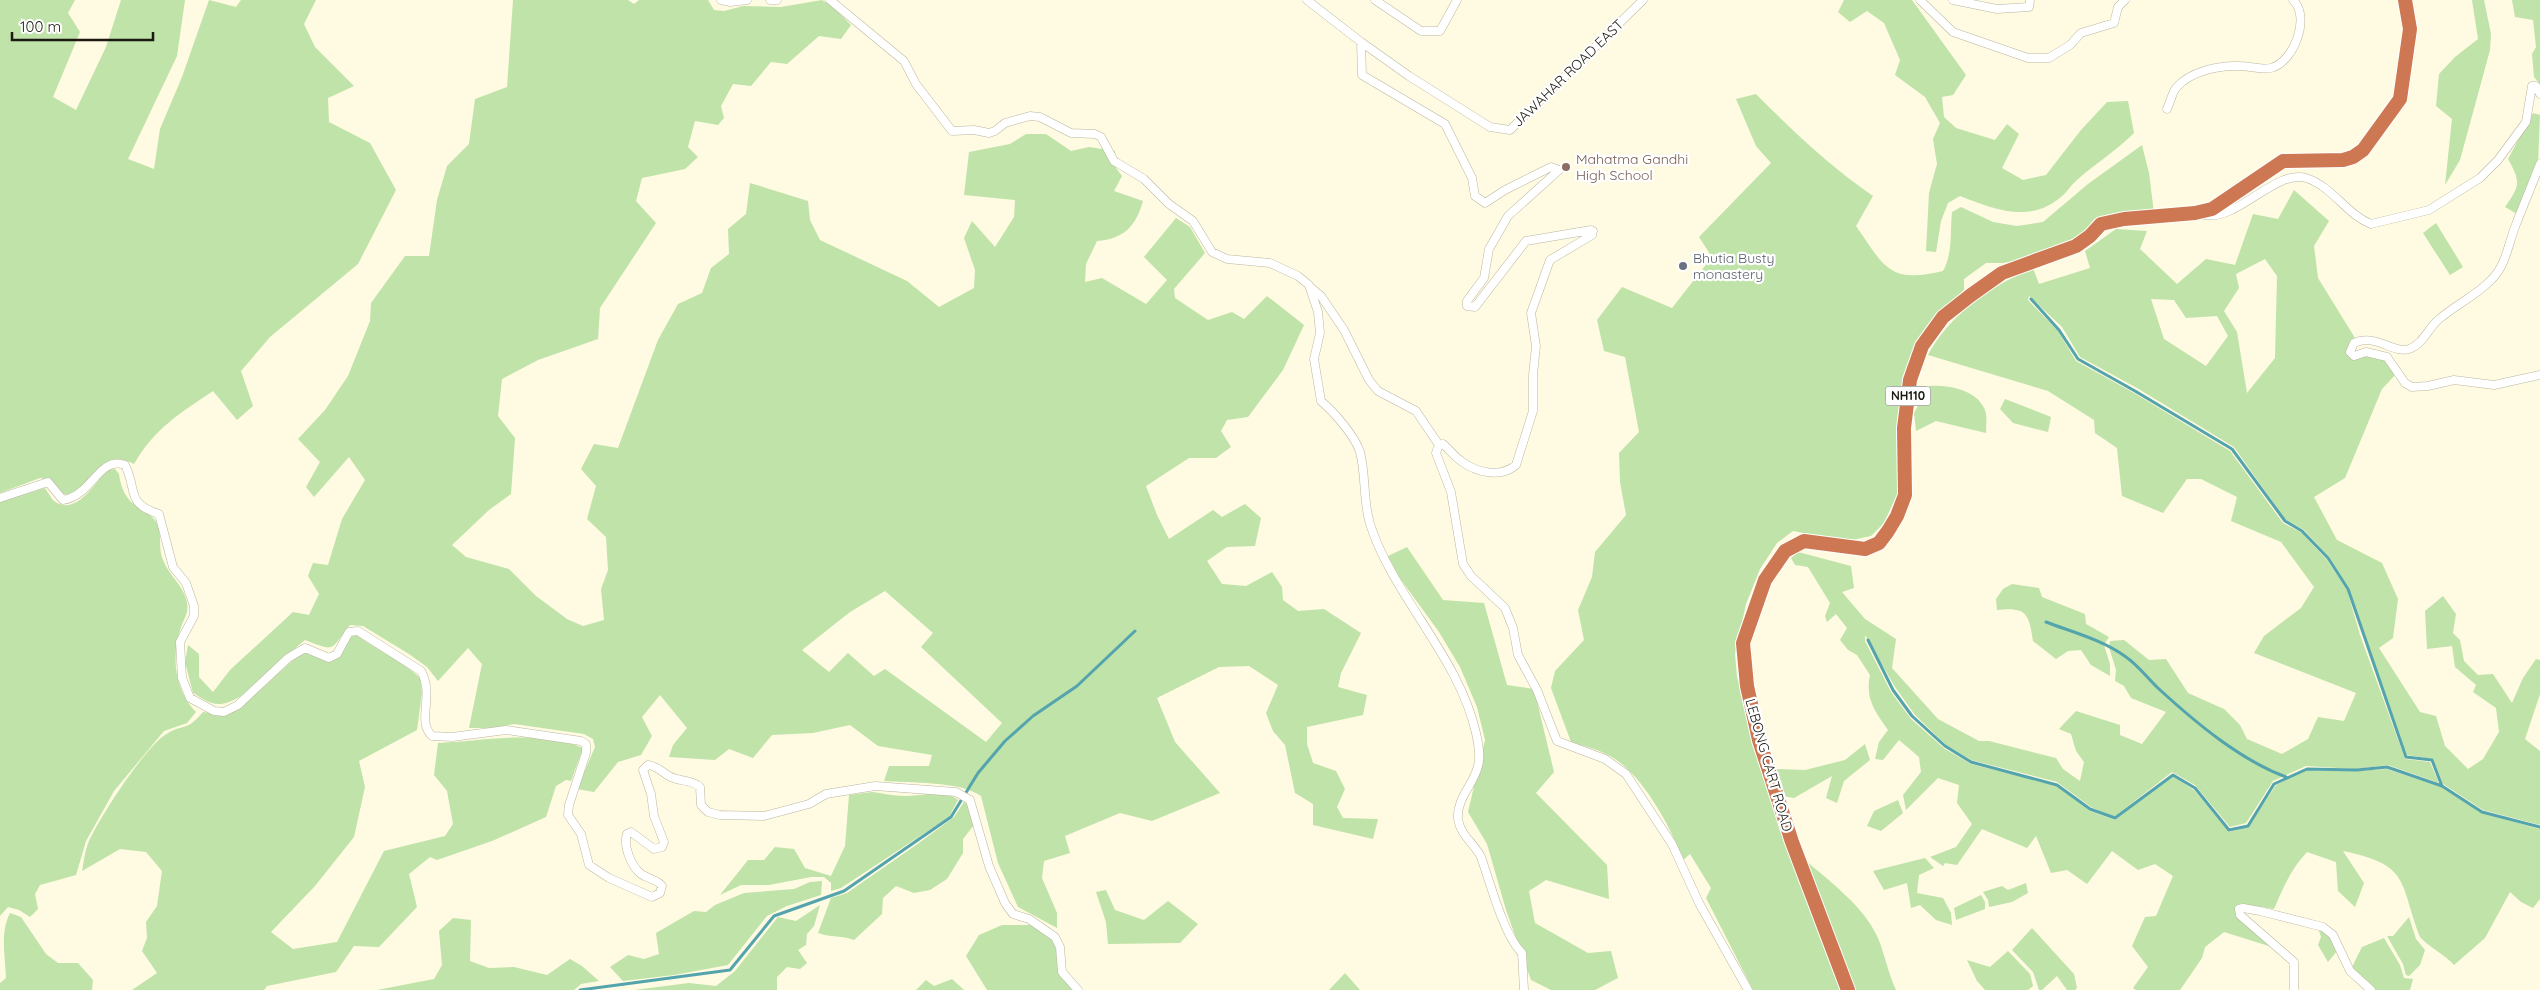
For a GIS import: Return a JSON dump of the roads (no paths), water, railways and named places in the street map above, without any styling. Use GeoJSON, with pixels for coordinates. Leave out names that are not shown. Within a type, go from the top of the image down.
{"type":"FeatureCollection","features":[{"type":"Feature","properties":{"kind":"highway","name":"LEBONG CART ROAD"},"geometry":{"type":"LineString","coordinates":[[1848,990],[1792,842],[1760,740],[1747,686],[1744,643],[1765,580],[1785,551],[1804,541],[1865,549],[1879,543],[1897,516],[1905,495],[1904,428],[1910,380],[1922,346],[1943,317],[2002,272],[2076,246],[2090,236],[2101,224],[2124,219],[2195,213],[2212,209],[2283,161],[2343,160],[2353,157],[2363,150],[2400,99],[2410,30],[2405,0]]}},
{"type":"Feature","properties":{"kind":"street"},"geometry":{"type":"LineString","coordinates":[[721,0],[730,2],[747,0]]}},
{"type":"Feature","properties":{"kind":"street"},"geometry":{"type":"LineString","coordinates":[[770,0],[777,0]]}},
{"type":"Feature","properties":{"kind":"street"},"geometry":{"type":"LineString","coordinates":[[830,0],[904,61],[916,84],[952,131],[974,130],[989,133],[995,132],[1005,123],[1030,116],[1040,117],[1071,133],[1095,134],[1100,137],[1114,161],[1144,179],[1170,204],[1193,221],[1212,252],[1227,259],[1270,263],[1298,276],[1321,296],[1344,330],[1369,380],[1378,392],[1416,412],[1439,445]]}},
{"type":"Feature","properties":{"kind":"street"},"geometry":{"type":"LineString","coordinates":[[1307,0],[1361,42],[1362,75],[1445,124],[1472,178],[1475,196],[1485,203],[1505,190],[1551,167],[1559,170],[1508,216],[1489,249],[1484,278],[1467,301],[1467,306],[1476,308],[1526,242],[1593,231],[1592,235],[1550,260],[1531,313],[1536,346],[1533,375],[1533,411],[1516,465],[1509,471],[1500,474],[1472,468],[1460,461],[1443,444],[1439,445]]}},
{"type":"Feature","properties":{"kind":"street"},"geometry":{"type":"LineString","coordinates":[[1375,0],[1422,31],[1440,31],[1457,0]]}},
{"type":"Feature","properties":{"kind":"street","name":"JAWAHAR ROAD EAST"},"geometry":{"type":"LineString","coordinates":[[1361,42],[1409,76],[1490,127],[1510,130],[1643,0]]}},
{"type":"Feature","properties":{"kind":"street"},"geometry":{"type":"LineString","coordinates":[[1920,0],[1953,32],[2028,58],[2049,58],[2070,45],[2081,33],[2114,23],[2118,7],[2125,0]]}},
{"type":"Feature","properties":{"kind":"street"},"geometry":{"type":"LineString","coordinates":[[1952,0],[1997,9],[2029,7],[2030,0]]}},
{"type":"Feature","properties":{"kind":"street"},"geometry":{"type":"LineString","coordinates":[[2167,109],[2175,88],[2191,76],[2226,65],[2272,68],[2280,62],[2296,45],[2302,21],[2293,0]]}},
{"type":"Feature","properties":{"kind":"street"},"geometry":{"type":"LineString","coordinates":[[2195,213],[2210,216],[2224,214],[2257,194],[2294,178],[2303,177],[2331,192],[2371,224],[2429,210],[2480,178],[2498,160],[2526,122],[2532,86],[2536,86],[2540,94]]}},
{"type":"Feature","properties":{"kind":"street"},"geometry":{"type":"LineString","coordinates":[[2540,164],[2511,237],[2505,260],[2493,278],[2470,299],[2437,321],[2418,344],[2410,349],[2364,340],[2354,343],[2350,352],[2354,356],[2366,352],[2387,357],[2405,383],[2412,387],[2428,386],[2454,380],[2494,385],[2540,374]]}},
{"type":"Feature","properties":{"kind":"street"},"geometry":{"type":"LineString","coordinates":[[1309,285],[1318,312],[1320,333],[1314,359],[1321,402],[1332,410],[1359,451],[1370,524],[1396,579],[1424,623],[1469,707],[1479,750],[1478,767],[1462,800],[1458,819],[1461,830],[1481,857],[1505,923],[1516,947],[1522,953],[1524,990]]}},
{"type":"Feature","properties":{"kind":"street"},"geometry":{"type":"LineString","coordinates":[[1439,445],[1436,453],[1451,492],[1463,564],[1470,576],[1505,608],[1514,628],[1518,654],[1537,690],[1558,741],[1605,759],[1626,774],[1672,844],[1699,902],[1748,990]]}},
{"type":"Feature","properties":{"kind":"street"},"geometry":{"type":"LineString","coordinates":[[0,498],[48,482],[63,500],[71,499],[81,494],[105,466],[117,462],[125,465],[130,475],[135,500],[146,510],[159,514],[173,567],[186,583],[194,606],[194,616],[180,642],[182,678],[190,698],[214,711],[224,712],[238,705],[288,658],[305,648],[329,658],[337,654],[349,632],[358,631],[421,671],[426,681],[428,694],[424,722],[426,730],[432,736],[452,737],[506,730],[582,741],[586,744],[586,753],[570,799],[568,815],[581,834],[589,865],[609,878],[652,897],[660,893],[662,886],[659,881],[637,870],[625,842],[627,834],[631,832],[654,849],[662,847],[664,842],[654,816],[651,794],[643,776],[643,770],[648,765],[658,768],[670,777],[696,784],[700,787],[701,805],[708,812],[720,815],[764,816],[809,804],[826,794],[875,786],[956,792],[970,800],[989,866],[1005,903],[1013,914],[1029,919],[1055,937],[1060,947],[1062,972],[1078,990]]}},
{"type":"Feature","properties":{"kind":"street"},"geometry":{"type":"LineString","coordinates":[[2294,990],[2294,962],[2240,915],[2239,909],[2260,911],[2323,927],[2333,935],[2350,971],[2371,990]]}},
{"type":"Feature","properties":{"kind":"waterway"},"geometry":{"type":"LineString","coordinates":[[2031,299],[2059,330],[2078,359],[2232,449],[2285,521],[2302,531],[2328,558],[2348,589],[2406,757],[2432,760],[2442,786],[2482,812],[2540,827]]}},
{"type":"Feature","properties":{"kind":"waterway"},"geometry":{"type":"LineString","coordinates":[[2046,622],[2087,637],[2117,651],[2139,668],[2173,702],[2219,739],[2252,761],[2286,777]]}},
{"type":"Feature","properties":{"kind":"waterway"},"geometry":{"type":"LineString","coordinates":[[580,990],[730,970],[774,916],[844,891],[951,817],[978,773],[1005,741],[1033,716],[1077,686],[1135,631]]}},
{"type":"Feature","properties":{"kind":"waterway"},"geometry":{"type":"LineString","coordinates":[[1868,640],[1893,690],[1912,716],[1945,746],[1971,762],[2057,785],[2090,809],[2115,818],[2173,775],[2195,788],[2229,830],[2248,826],[2274,784],[2307,769],[2357,770],[2387,767],[2442,786]]}},
{"type":"Feature","properties":{"kind":"place","name":"Mahatma Gandhi High School"},"geometry":{"type":"Point","coordinates":[1566,167]}},
{"type":"Feature","properties":{"kind":"place","name":"Bhutia Busty monastery"},"geometry":{"type":"Point","coordinates":[1683,266]}}]}
